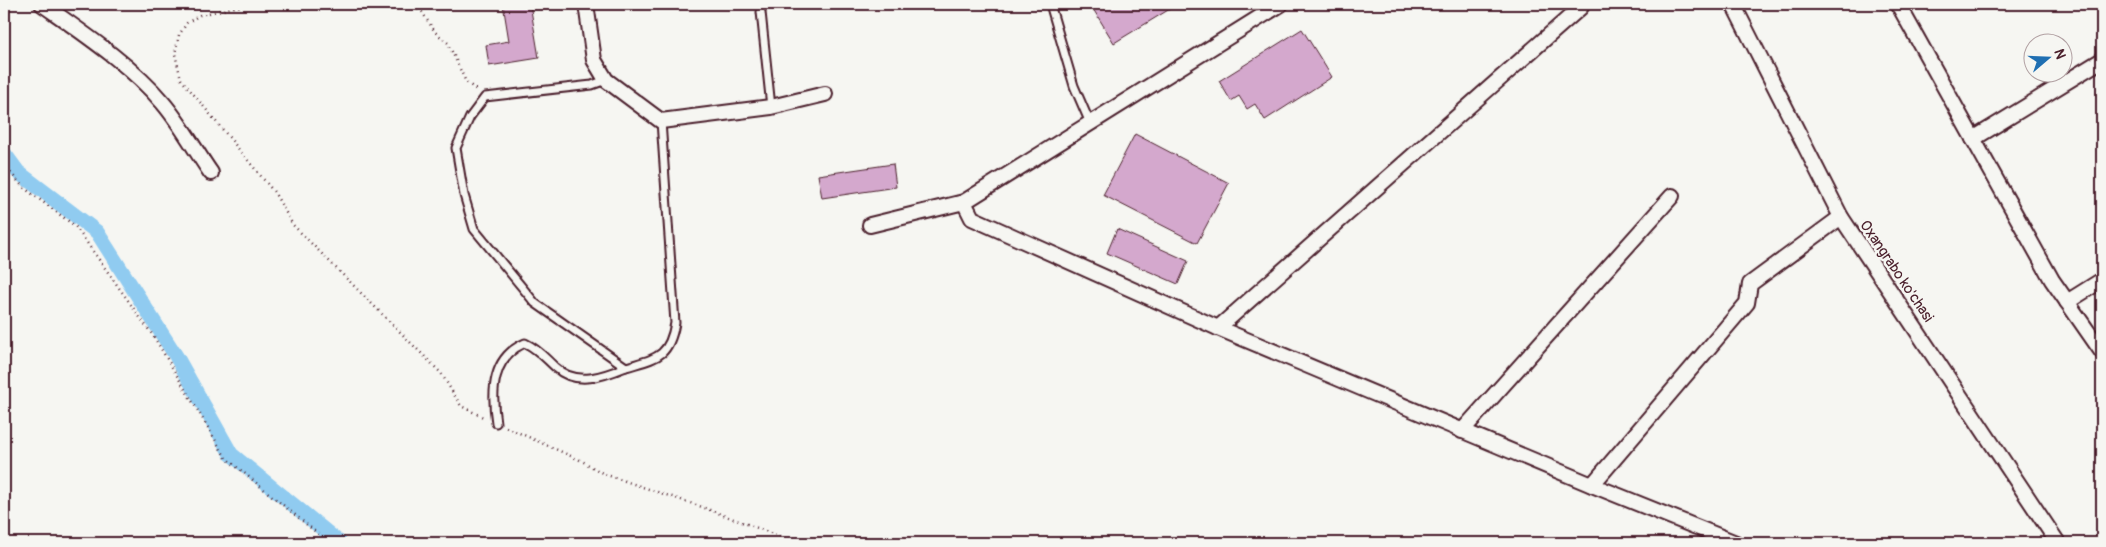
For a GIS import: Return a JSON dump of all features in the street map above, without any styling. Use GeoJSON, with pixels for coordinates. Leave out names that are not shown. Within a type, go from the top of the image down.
{"type":"FeatureCollection","features":[{"type":"Feature","properties":{"kind":"street"},"geometry":{"type":"LineString","coordinates":[[42,4],[92,40],[136,76],[163,103],[211,173]]}},
{"type":"Feature","properties":{"kind":"street"},"geometry":{"type":"LineString","coordinates":[[586,4],[594,60],[606,80],[661,121],[771,108],[825,94]]}},
{"type":"Feature","properties":{"kind":"street"},"geometry":{"type":"LineString","coordinates":[[870,225],[964,202],[1281,4]]}},
{"type":"Feature","properties":{"kind":"street"},"geometry":{"type":"LineString","coordinates":[[1218,328],[1581,7],[1579,4]]}},
{"type":"Feature","properties":{"kind":"street","name":"Oxangrabo ko'chasi"},"geometry":{"type":"LineString","coordinates":[[1733,4],[1841,217],[2058,543]]}},
{"type":"Feature","properties":{"kind":"street"},"geometry":{"type":"LineString","coordinates":[[1898,4],[2052,280],[2102,352]]}},
{"type":"Feature","properties":{"kind":"street"},"geometry":{"type":"LineString","coordinates":[[1973,139],[2102,60]]}},
{"type":"Feature","properties":{"kind":"street"},"geometry":{"type":"LineString","coordinates":[[1462,431],[1672,196]]}},
{"type":"Feature","properties":{"kind":"street"},"geometry":{"type":"LineString","coordinates":[[964,202],[972,218],[1218,328],[1592,485],[1736,543]]}},
{"type":"Feature","properties":{"kind":"street"},"geometry":{"type":"LineString","coordinates":[[1592,485],[1747,303],[1750,284],[1841,217]]}},
{"type":"Feature","properties":{"kind":"street"},"geometry":{"type":"LineString","coordinates":[[2067,302],[2102,280]]}},
{"type":"Feature","properties":{"kind":"lane"},"geometry":{"type":"LineString","coordinates":[[1050,4],[1074,86],[1090,123]]}},
{"type":"Feature","properties":{"kind":"lane"},"geometry":{"type":"LineString","coordinates":[[761,12],[771,108]]}},
{"type":"Feature","properties":{"kind":"lane"},"geometry":{"type":"LineString","coordinates":[[606,80],[592,85],[485,97],[470,117],[456,148],[464,195],[474,229],[535,303],[626,367]]}},
{"type":"Feature","properties":{"kind":"lane"},"geometry":{"type":"LineString","coordinates":[[496,423],[492,401],[498,367],[512,348],[525,343],[536,348],[558,370],[581,380],[605,376],[626,367],[660,357],[672,340],[675,323],[661,121]]}},
{"type":"Feature","properties":{"kind":"path"},"geometry":{"type":"LineString","coordinates":[[250,4],[200,15],[187,23],[179,35],[175,54],[181,79],[274,192],[293,225],[441,373],[461,406],[582,461],[604,474],[702,507],[797,543]]}},
{"type":"Feature","properties":{"kind":"path"},"geometry":{"type":"LineString","coordinates":[[409,4],[422,12],[436,32],[448,42],[466,82],[485,97]]}},
{"type":"Feature","properties":{"kind":"path"},"geometry":{"type":"LineString","coordinates":[[4,165],[23,187],[75,226],[154,337],[226,458],[329,543]]}},
{"type":"Feature","properties":{"kind":"building"},"geometry":{"type":"Polygon","coordinates":[[[503,4],[530,4],[539,58],[489,66],[486,45],[509,41],[503,4]]]}},
{"type":"Feature","properties":{"kind":"building"},"geometry":{"type":"Polygon","coordinates":[[[1090,4],[1178,4],[1114,43],[1090,4]]]}},
{"type":"Feature","properties":{"kind":"building"},"geometry":{"type":"Polygon","coordinates":[[[1302,29],[1332,77],[1265,120],[1255,104],[1247,109],[1239,96],[1231,101],[1219,81],[1302,29]]]}},
{"type":"Feature","properties":{"kind":"building"},"geometry":{"type":"Polygon","coordinates":[[[1135,134],[1229,183],[1197,243],[1103,195],[1135,134]]]}},
{"type":"Feature","properties":{"kind":"building"},"geometry":{"type":"Polygon","coordinates":[[[893,164],[896,187],[822,198],[818,175],[893,164]]]}},
{"type":"Feature","properties":{"kind":"building"},"geometry":{"type":"Polygon","coordinates":[[[1117,229],[1188,261],[1178,284],[1107,253],[1117,229]]]}},
{"type":"Feature","properties":{"kind":"waterway"},"geometry":{"type":"LineString","coordinates":[[4,153],[18,172],[97,232],[176,356],[231,454],[340,543]]}}]}
